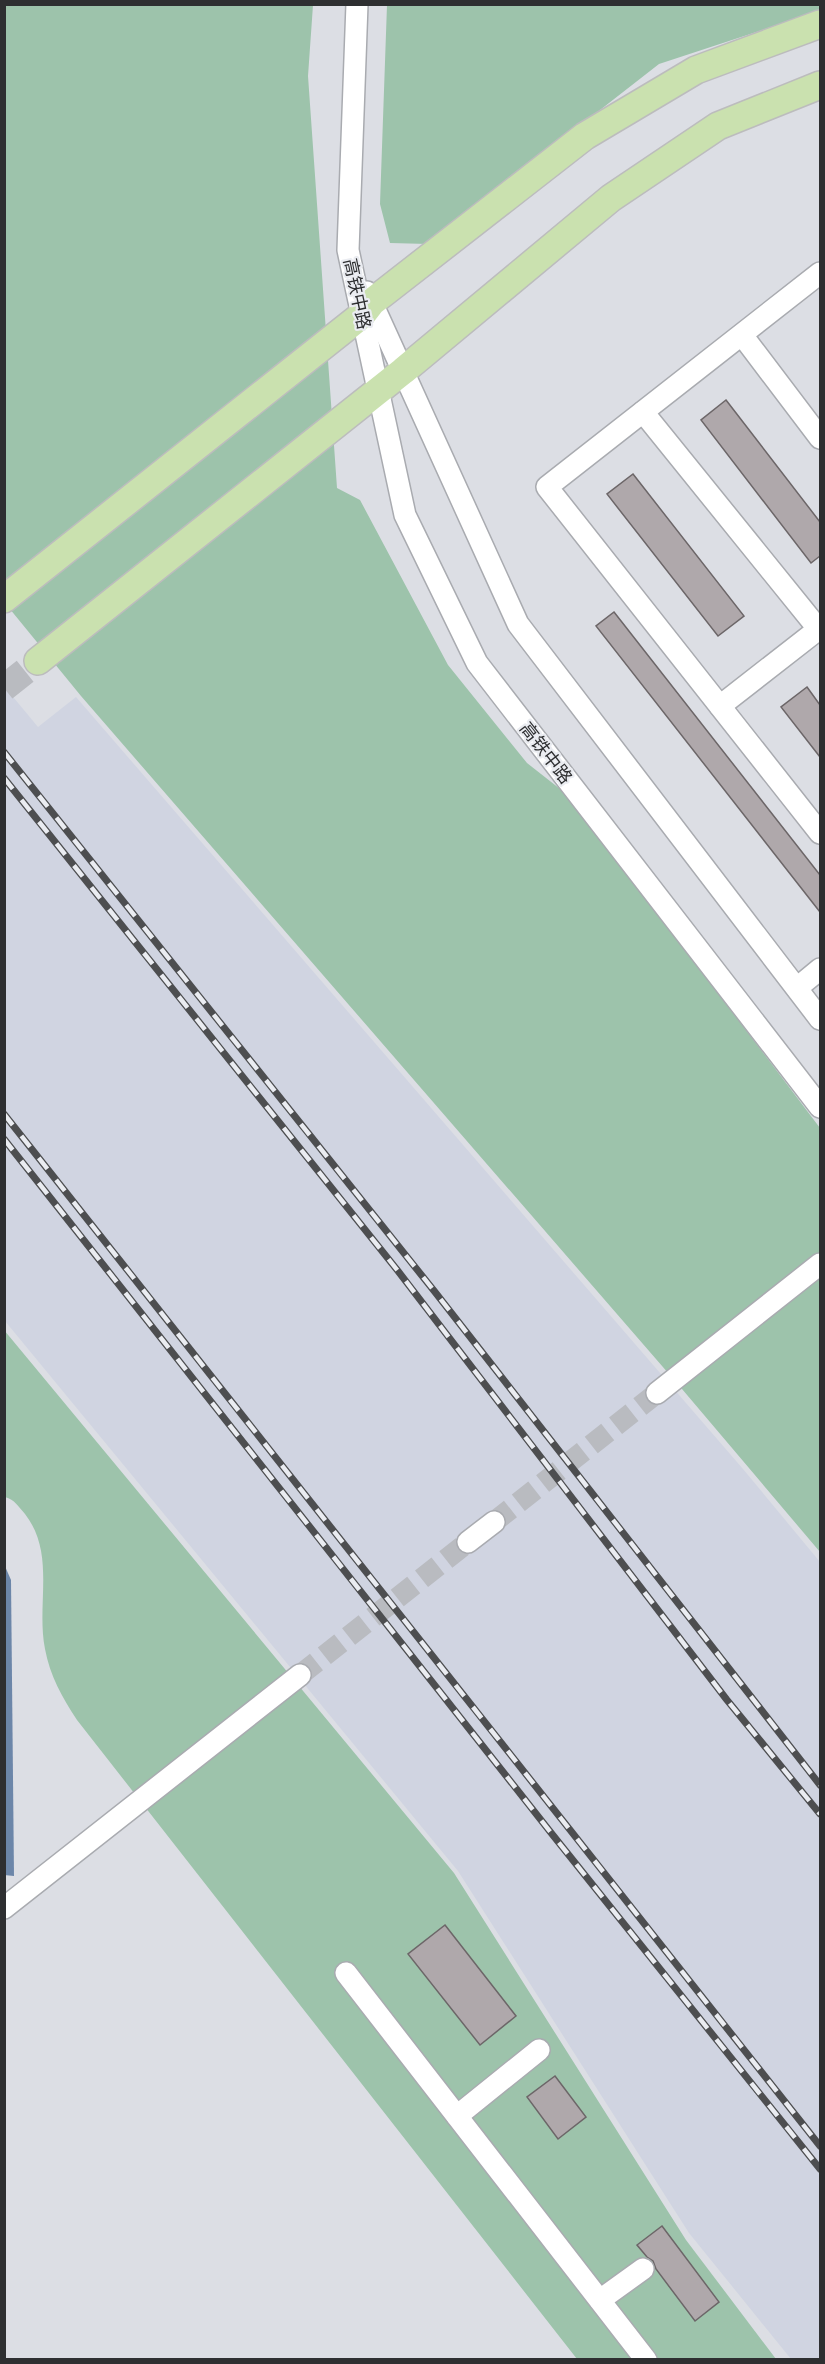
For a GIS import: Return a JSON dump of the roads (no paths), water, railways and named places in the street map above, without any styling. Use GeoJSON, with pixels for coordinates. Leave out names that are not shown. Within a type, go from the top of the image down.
{"type":"FeatureCollection","features":[{"type":"Feature","properties":{"kind":"main road"},"geometry":{"type":"LineString","coordinates":[[4,599],[585,136],[696,70],[820,24]]}},
{"type":"Feature","properties":{"kind":"main road"},"geometry":{"type":"LineString","coordinates":[[38,661],[403,371],[611,198],[718,126],[820,85]]}},
{"type":"Feature","properties":{"kind":"street","name":"高铁中路"},"geometry":{"type":"LineString","coordinates":[[357,4],[348,250],[367,308],[378,391],[405,515],[477,663],[820,1107]]}},
{"type":"Feature","properties":{"kind":"street"},"geometry":{"type":"LineString","coordinates":[[820,273],[547,487],[820,833]]}},
{"type":"Feature","properties":{"kind":"street","name":"高铁中路"},"geometry":{"type":"LineString","coordinates":[[367,308],[403,371],[518,624],[820,1019]]}},
{"type":"Feature","properties":{"kind":"street"},"geometry":{"type":"LineString","coordinates":[[742,335],[820,438]]}},
{"type":"Feature","properties":{"kind":"street"},"geometry":{"type":"LineString","coordinates":[[643,412],[820,629],[720,706]]}},
{"type":"Feature","properties":{"kind":"street"},"geometry":{"type":"LineString","coordinates":[[797,988],[820,969]]}},
{"type":"Feature","properties":{"kind":"street"},"geometry":{"type":"LineString","coordinates":[[657,1393],[820,1264]]}},
{"type":"Feature","properties":{"kind":"street"},"geometry":{"type":"LineString","coordinates":[[468,1542],[494,1522]]}},
{"type":"Feature","properties":{"kind":"street"},"geometry":{"type":"LineString","coordinates":[[4,1908],[300,1675]]}},
{"type":"Feature","properties":{"kind":"street"},"geometry":{"type":"LineString","coordinates":[[346,1973],[646,2360]]}},
{"type":"Feature","properties":{"kind":"street"},"geometry":{"type":"LineString","coordinates":[[457,2116],[539,2050]]}},
{"type":"Feature","properties":{"kind":"street"},"geometry":{"type":"LineString","coordinates":[[600,2300],[643,2269]]}},
{"type":"Feature","properties":{"kind":"water"},"geometry":{"type":"Polygon","coordinates":[[[4,1564],[11,1580],[14,1876],[4,1875],[4,1564]]]}},
{"type":"Feature","properties":{"kind":"tunnel"},"geometry":{"type":"LineString","coordinates":[[4,688],[38,661]]}},
{"type":"Feature","properties":{"kind":"tunnel"},"geometry":{"type":"LineString","coordinates":[[494,1522],[657,1393]]}},
{"type":"Feature","properties":{"kind":"tunnel"},"geometry":{"type":"LineString","coordinates":[[300,1675],[468,1542]]}},
{"type":"Feature","properties":{"kind":"railway"},"geometry":{"type":"LineString","coordinates":[[4,752],[435,1292],[820,1785]]}},
{"type":"Feature","properties":{"kind":"railway"},"geometry":{"type":"LineString","coordinates":[[4,778],[398,1271],[727,1700],[820,1814]]}},
{"type":"Feature","properties":{"kind":"railway"},"geometry":{"type":"LineString","coordinates":[[4,1114],[820,2146]]}},
{"type":"Feature","properties":{"kind":"railway"},"geometry":{"type":"LineString","coordinates":[[4,1139],[552,1834],[820,2169]]}}]}
